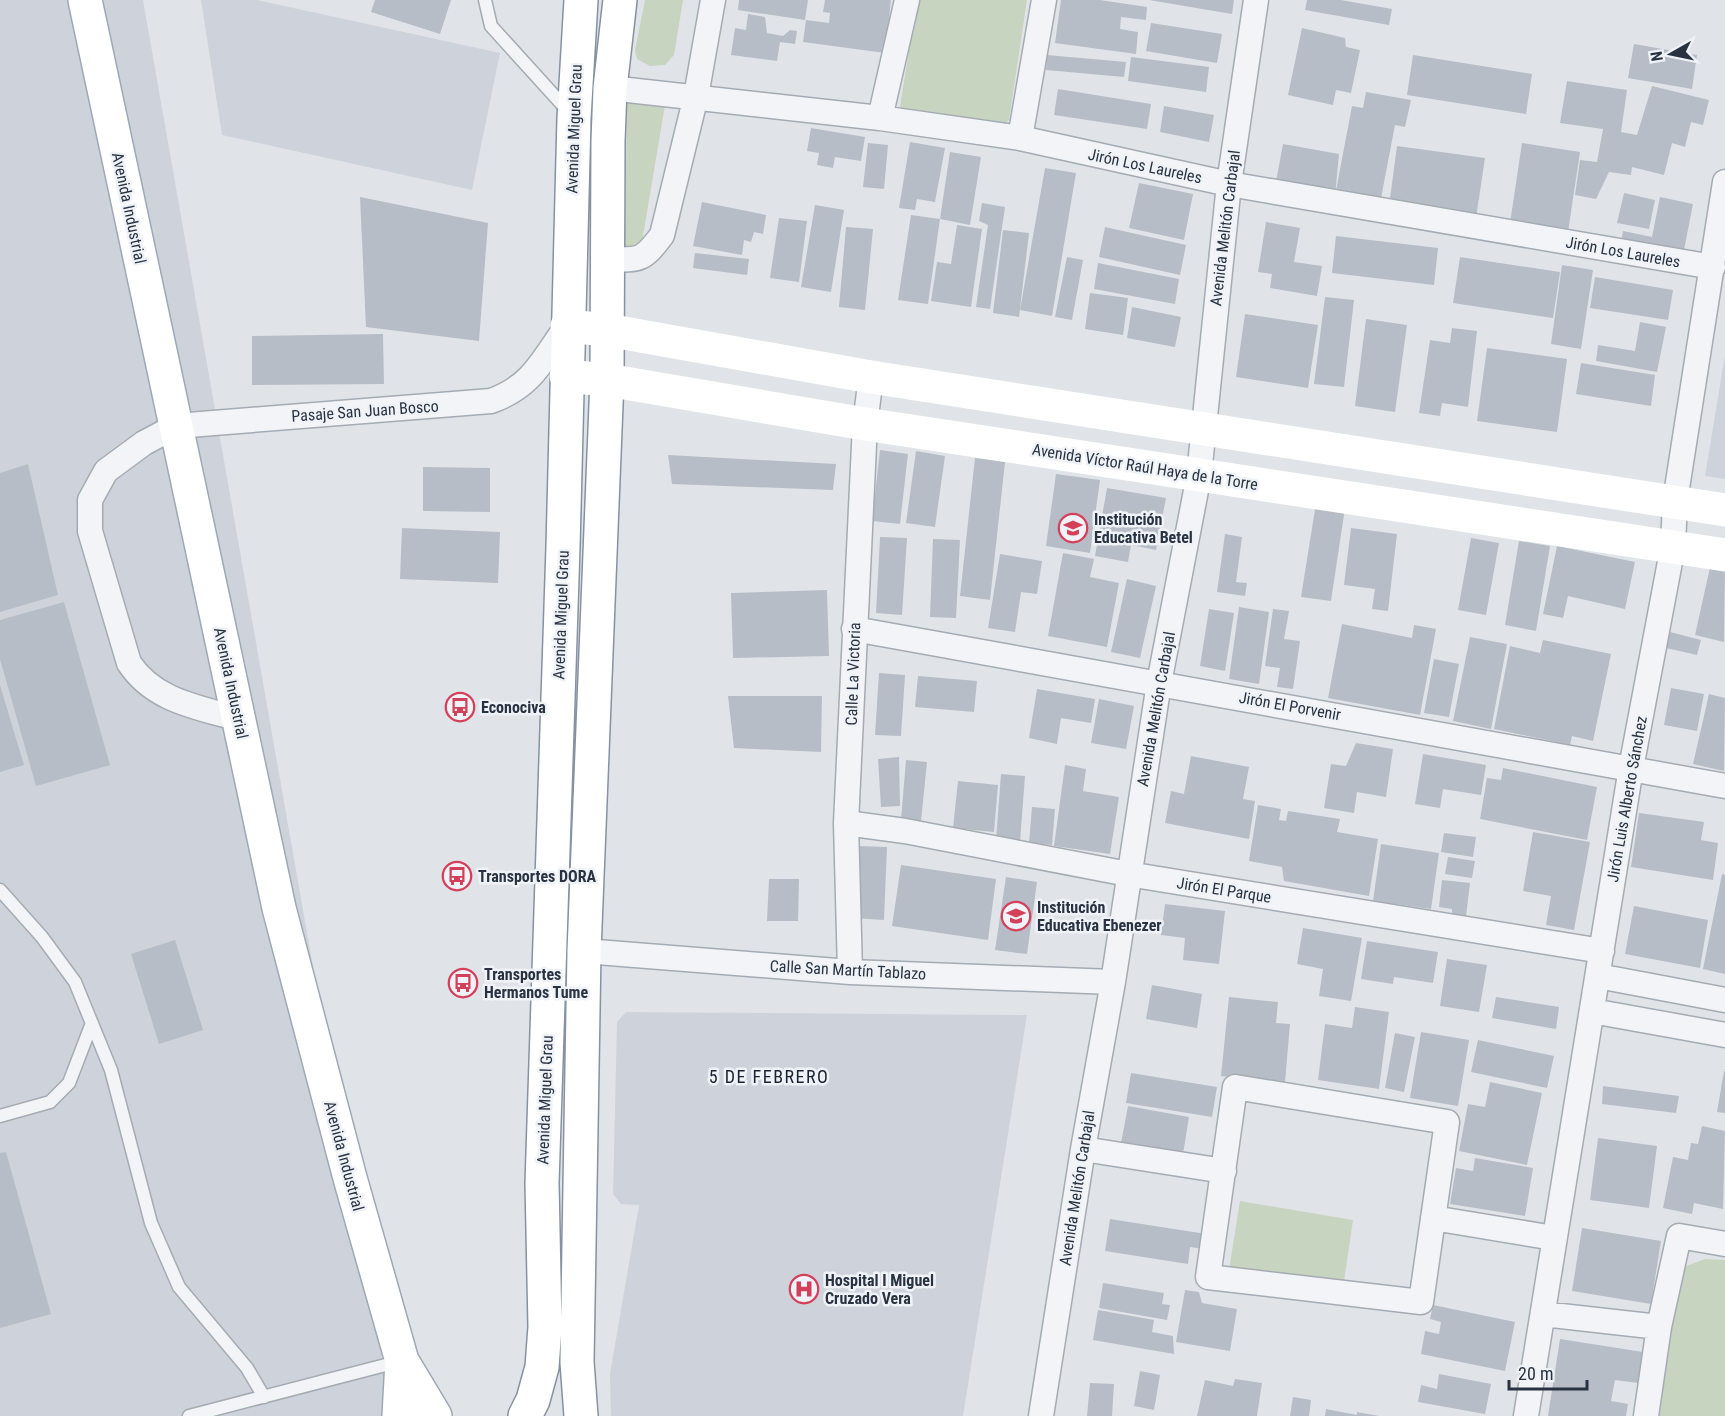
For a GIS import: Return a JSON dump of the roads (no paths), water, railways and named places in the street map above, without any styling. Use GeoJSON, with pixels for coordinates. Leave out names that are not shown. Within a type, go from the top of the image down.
{"type":"FeatureCollection","features":[{"type":"Feature","properties":{"kind":"main road","name":"Avenida Industrial"},"geometry":{"type":"LineString","coordinates":[[85,0],[279,908],[350,1178],[402,1361],[435,1416]]}},
{"type":"Feature","properties":{"kind":"main road"},"geometry":{"type":"LineString","coordinates":[[581,1416],[578,1362],[584,951],[607,380],[610,88],[620,0]]}},
{"type":"Feature","properties":{"kind":"main road","name":"Avenida Miguel Grau"},"geometry":{"type":"LineString","coordinates":[[525,1416],[533,1400],[542,1367],[545,1327],[542,1184],[563,559],[553,369],[567,326],[578,9]]}},
{"type":"Feature","properties":{"kind":"main road"},"geometry":{"type":"LineString","coordinates":[[567,326],[607,330],[871,377],[1725,510]]}},
{"type":"Feature","properties":{"kind":"main road","name":"Avenida Víctor Raúl Haya de la Torre"},"geometry":{"type":"LineString","coordinates":[[553,369],[865,424],[1725,555]]}},
{"type":"Feature","properties":{"kind":"main road","name":"Avenida Industrial"},"geometry":{"type":"LineString","coordinates":[[399,1416],[402,1361]]}},
{"type":"Feature","properties":{"kind":"street"},"geometry":{"type":"LineString","coordinates":[[607,259],[638,260],[651,250],[662,235],[696,96],[713,0]]}},
{"type":"Feature","properties":{"kind":"street"},"geometry":{"type":"LineString","coordinates":[[880,118],[907,0]]}},
{"type":"Feature","properties":{"kind":"street"},"geometry":{"type":"LineString","coordinates":[[1020,138],[1044,0]]}},
{"type":"Feature","properties":{"kind":"street","name":"Avenida Melitón Carbajal"},"geometry":{"type":"LineString","coordinates":[[1041,1416],[1083,1149],[1113,981],[1159,683],[1199,475],[1229,184],[1256,0]]}},
{"type":"Feature","properties":{"kind":"street","name":"Jirón Los Laureles"},"geometry":{"type":"LineString","coordinates":[[610,88],[880,118],[1020,138],[1229,184],[1713,267]]}},
{"type":"Feature","properties":{"kind":"street","name":"Jirón Luis Alberto Sánchez"},"geometry":{"type":"LineString","coordinates":[[1526,1416],[1631,768],[1673,546],[1676,501],[1725,182]]}},
{"type":"Feature","properties":{"kind":"street","name":"Pasaje San Juan Bosco"},"geometry":{"type":"LineString","coordinates":[[176,426],[492,401],[512,394],[528,381],[553,369]]}},
{"type":"Feature","properties":{"kind":"street","name":"Calle La Victoria"},"geometry":{"type":"LineString","coordinates":[[850,972],[846,823],[865,424],[871,377]]}},
{"type":"Feature","properties":{"kind":"street"},"geometry":{"type":"LineString","coordinates":[[176,426],[144,443],[106,471],[90,500],[90,531],[129,663],[140,679],[153,691],[186,704],[238,718]]}},
{"type":"Feature","properties":{"kind":"street","name":"Jirón El Porvenir"},"geometry":{"type":"LineString","coordinates":[[854,629],[1725,786]]}},
{"type":"Feature","properties":{"kind":"street","name":"Jirón El Parque"},"geometry":{"type":"LineString","coordinates":[[846,823],[905,831],[1128,874],[1602,951]]}},
{"type":"Feature","properties":{"kind":"street","name":"Calle San Martín Tablazo"},"geometry":{"type":"LineString","coordinates":[[584,951],[850,972],[1113,981]]}},
{"type":"Feature","properties":{"kind":"street"},"geometry":{"type":"LineString","coordinates":[[1598,976],[1725,1000]]}},
{"type":"Feature","properties":{"kind":"street"},"geometry":{"type":"LineString","coordinates":[[1592,1011],[1725,1035]]}},
{"type":"Feature","properties":{"kind":"street"},"geometry":{"type":"LineString","coordinates":[[1235,1087],[1447,1122],[1433,1218],[1421,1302],[1208,1277],[1235,1087]]}},
{"type":"Feature","properties":{"kind":"street"},"geometry":{"type":"LineString","coordinates":[[1083,1149],[1224,1171]]}},
{"type":"Feature","properties":{"kind":"street"},"geometry":{"type":"LineString","coordinates":[[1433,1218],[1554,1238]]}},
{"type":"Feature","properties":{"kind":"street"},"geometry":{"type":"LineString","coordinates":[[1646,1416],[1659,1327],[1679,1236],[1725,1244]]}},
{"type":"Feature","properties":{"kind":"street"},"geometry":{"type":"LineString","coordinates":[[1543,1314],[1659,1327]]}},
{"type":"Feature","properties":{"kind":"lane"},"geometry":{"type":"LineString","coordinates":[[485,0],[491,26],[574,118]]}},
{"type":"Feature","properties":{"kind":"lane"},"geometry":{"type":"LineString","coordinates":[[0,890],[42,937],[75,982],[111,1070],[151,1223],[179,1287],[247,1368],[264,1396]]}},
{"type":"Feature","properties":{"kind":"lane"},"geometry":{"type":"LineString","coordinates":[[0,1116],[50,1102],[69,1083],[92,1023]]}},
{"type":"Feature","properties":{"kind":"lane"},"geometry":{"type":"LineString","coordinates":[[189,1416],[402,1361]]}},
{"type":"Feature","properties":{"kind":"place","name":"Institución Educativa Betel"},"geometry":{"type":"Point","coordinates":[1073,528]}},
{"type":"Feature","properties":{"kind":"place","name":"Econociva"},"geometry":{"type":"Point","coordinates":[460,707]}},
{"type":"Feature","properties":{"kind":"place","name":"Transportes DORA"},"geometry":{"type":"Point","coordinates":[457,876]}},
{"type":"Feature","properties":{"kind":"place","name":"Institución Educativa Ebenezer"},"geometry":{"type":"Point","coordinates":[1016,916]}},
{"type":"Feature","properties":{"kind":"place","name":"Transportes Hermanos Tume"},"geometry":{"type":"Point","coordinates":[463,983]}},
{"type":"Feature","properties":{"kind":"place","name":"Hospital I Miguel Cruzado Vera"},"geometry":{"type":"Point","coordinates":[804,1289]}},
{"type":"Feature","properties":{"kind":"district","name":"5 DE FEBRERO"},"geometry":{"type":"Point","coordinates":[769,1076]}}]}
